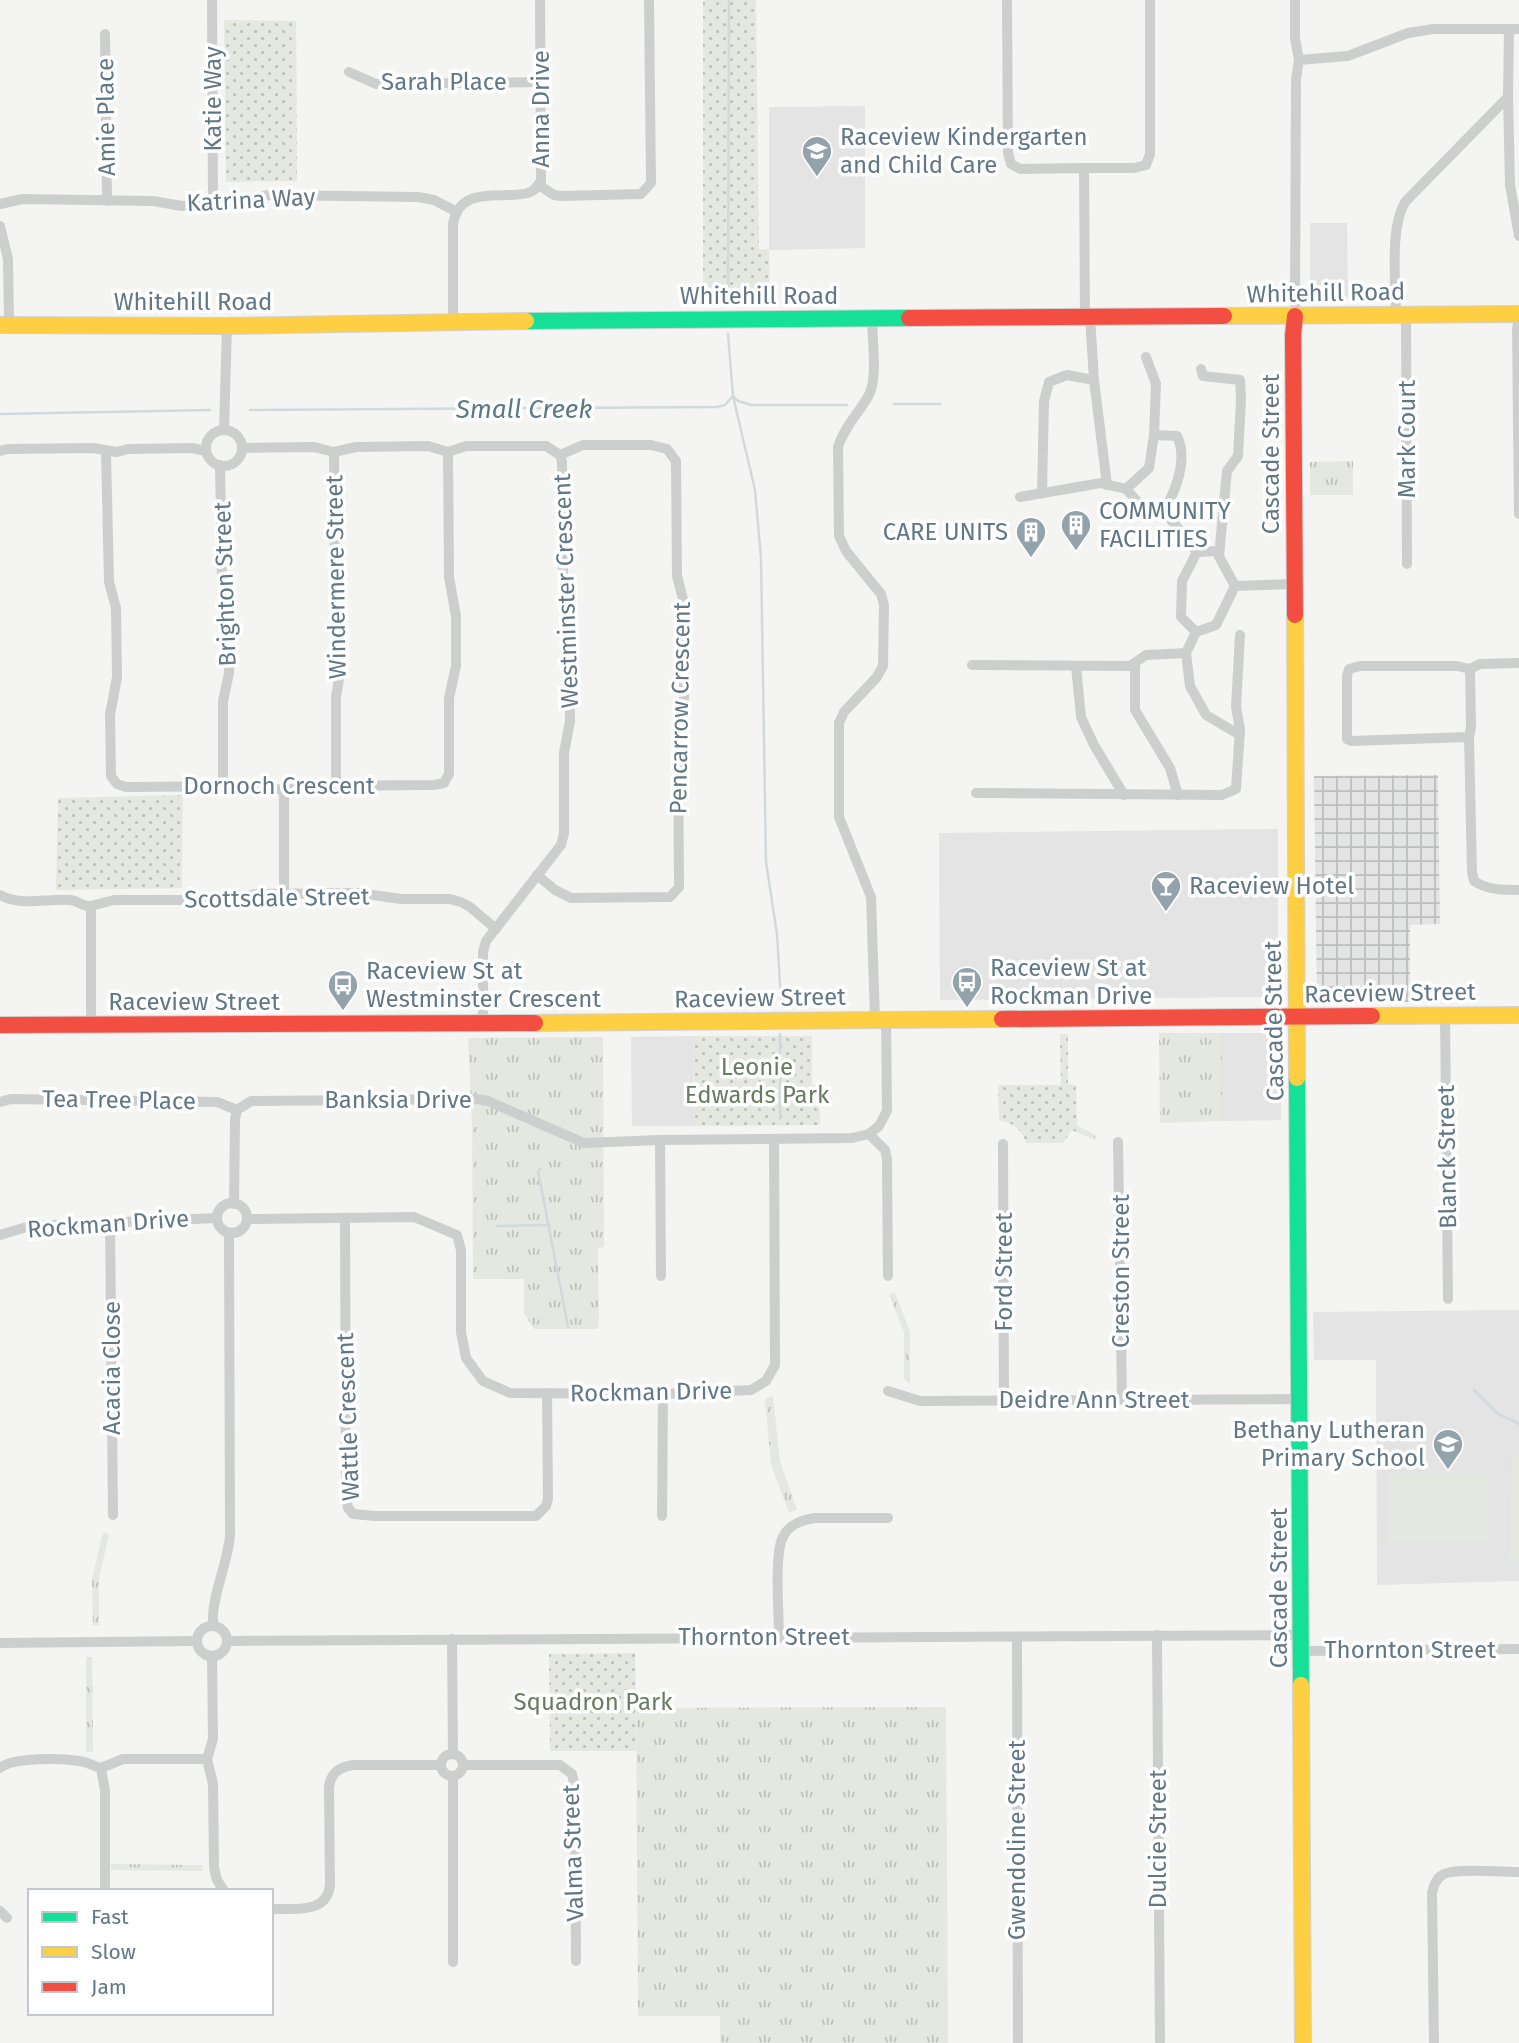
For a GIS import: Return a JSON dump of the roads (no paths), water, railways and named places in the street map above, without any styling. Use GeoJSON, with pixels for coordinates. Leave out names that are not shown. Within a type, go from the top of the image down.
{"type":"FeatureCollection","features":[{"type":"Feature","properties":{"kind":"street","name":"Katie Way"},"geometry":{"type":"LineString","coordinates":[[212,0],[213,198]]}},
{"type":"Feature","properties":{"kind":"street","name":"Anna Drive"},"geometry":{"type":"LineString","coordinates":[[457,212],[475,197],[521,195],[539,185],[540,0]]}},
{"type":"Feature","properties":{"kind":"street"},"geometry":{"type":"LineString","coordinates":[[539,185],[554,195],[561,196],[641,194],[651,183],[649,0]]}},
{"type":"Feature","properties":{"kind":"street"},"geometry":{"type":"LineString","coordinates":[[1007,0],[1008,153],[1011,164],[1020,169],[1135,168],[1146,165],[1150,154],[1150,0]]}},
{"type":"Feature","properties":{"kind":"street","name":"Cascade Street"},"geometry":{"type":"LineString","coordinates":[[1295,0],[1295,38],[1299,60],[1296,79],[1293,335],[1303,2043]]}},
{"type":"Feature","properties":{"kind":"street"},"geometry":{"type":"LineString","coordinates":[[1299,60],[1348,56],[1408,33],[1433,29],[1514,29],[1508,97],[1510,185],[1519,236]]}},
{"type":"Feature","properties":{"kind":"street","name":"Amie Place"},"geometry":{"type":"LineString","coordinates":[[105,34],[107,201]]}},
{"type":"Feature","properties":{"kind":"street","name":"Sarah Place"},"geometry":{"type":"LineString","coordinates":[[349,72],[376,84],[541,82]]}},
{"type":"Feature","properties":{"kind":"street","name":"Mark Court"},"geometry":{"type":"LineString","coordinates":[[1407,564],[1396,225],[1399,210],[1508,97]]}},
{"type":"Feature","properties":{"kind":"street"},"geometry":{"type":"LineString","coordinates":[[1084,169],[1088,317],[1107,485]]}},
{"type":"Feature","properties":{"kind":"street","name":"Katrina Way"},"geometry":{"type":"LineString","coordinates":[[0,204],[22,199],[153,201],[182,206],[206,203],[213,198],[227,203],[245,202],[267,195],[418,197],[434,200],[457,212]]}},
{"type":"Feature","properties":{"kind":"street"},"geometry":{"type":"LineString","coordinates":[[453,321],[453,224],[457,212]]}},
{"type":"Feature","properties":{"kind":"street"},"geometry":{"type":"LineString","coordinates":[[0,226],[8,259],[5,325]]}},
{"type":"Feature","properties":{"kind":"street"},"geometry":{"type":"LineString","coordinates":[[1519,313],[1519,514]]}},
{"type":"Feature","properties":{"kind":"street","name":"Whitehill Road"},"geometry":{"type":"LineString","coordinates":[[5,325],[227,326],[453,321],[1519,313]]}},
{"type":"Feature","properties":{"kind":"street"},"geometry":{"type":"LineString","coordinates":[[774,1140],[852,1138],[869,1135],[879,1126],[887,1111],[871,897],[839,817],[839,723],[844,712],[877,677],[883,666],[884,605],[881,594],[846,551],[839,536],[838,447],[873,383],[872,318]]}},
{"type":"Feature","properties":{"kind":"street"},"geometry":{"type":"LineString","coordinates":[[224,430],[227,326]]}},
{"type":"Feature","properties":{"kind":"street"},"geometry":{"type":"LineString","coordinates":[[1126,489],[1149,468],[1154,435],[1156,384],[1146,357]]}},
{"type":"Feature","properties":{"kind":"street"},"geometry":{"type":"LineString","coordinates":[[1201,369],[1203,376],[1240,380],[1238,456],[1227,471],[1219,556]]}},
{"type":"Feature","properties":{"kind":"street"},"geometry":{"type":"LineString","coordinates":[[1042,493],[1044,401],[1049,382],[1066,375],[1094,380]]}},
{"type":"Feature","properties":{"kind":"street"},"geometry":{"type":"LineString","coordinates":[[224,430],[237,436],[242,447],[236,461],[230,465],[220,465],[211,460],[206,451],[208,438],[224,430]]}},
{"type":"Feature","properties":{"kind":"street"},"geometry":{"type":"LineString","coordinates":[[1154,435],[1177,436],[1183,449],[1175,492],[1161,515]]}},
{"type":"Feature","properties":{"kind":"street","name":"Pencarrow Crescent"},"geometry":{"type":"LineString","coordinates":[[537,875],[570,898],[670,897],[678,887],[679,879],[678,749],[684,721],[684,603],[677,576],[676,461],[667,449],[651,444],[583,445],[560,455]]}},
{"type":"Feature","properties":{"kind":"street","name":"Westminster Crescent"},"geometry":{"type":"LineString","coordinates":[[242,447],[314,447],[334,452],[356,447],[428,446],[447,452],[470,446],[546,446],[560,455],[563,574],[569,612],[570,721],[564,753],[564,833],[561,845],[486,941],[483,952],[483,1024]]}},
{"type":"Feature","properties":{"kind":"street"},"geometry":{"type":"LineString","coordinates":[[0,452],[8,449],[79,448],[106,452],[192,448],[206,451]]}},
{"type":"Feature","properties":{"kind":"street","name":"Dornoch Crescent"},"geometry":{"type":"LineString","coordinates":[[106,452],[109,582],[116,608],[117,677],[110,715],[111,776],[117,784],[126,787],[266,786],[284,791],[301,786],[434,785],[443,783],[449,774],[449,698],[456,666],[456,616],[449,577],[447,452]]}},
{"type":"Feature","properties":{"kind":"street","name":"Windermere Street"},"geometry":{"type":"LineString","coordinates":[[334,452],[335,574],[341,615],[341,667],[336,697],[336,786]]}},
{"type":"Feature","properties":{"kind":"street","name":"Brighton Street"},"geometry":{"type":"LineString","coordinates":[[220,465],[222,581],[229,611],[229,673],[223,701],[223,787]]}},
{"type":"Feature","properties":{"kind":"street"},"geometry":{"type":"LineString","coordinates":[[1020,497],[1101,483],[1126,489],[1147,512],[1167,516],[1197,552]]}},
{"type":"Feature","properties":{"kind":"street"},"geometry":{"type":"LineString","coordinates":[[1197,552],[1216,551],[1235,586]]}},
{"type":"Feature","properties":{"kind":"street"},"geometry":{"type":"LineString","coordinates":[[1196,632],[1181,617],[1182,581],[1197,552]]}},
{"type":"Feature","properties":{"kind":"street"},"geometry":{"type":"LineString","coordinates":[[1235,586],[1295,584]]}},
{"type":"Feature","properties":{"kind":"street"},"geometry":{"type":"LineString","coordinates":[[1235,586],[1216,625],[1196,632],[1186,653],[1190,686],[1206,715],[1240,735]]}},
{"type":"Feature","properties":{"kind":"street"},"geometry":{"type":"LineString","coordinates":[[976,793],[1222,795],[1236,789],[1240,735],[1236,707],[1240,635]]}},
{"type":"Feature","properties":{"kind":"street"},"geometry":{"type":"LineString","coordinates":[[972,665],[1130,666],[1146,655],[1186,653]]}},
{"type":"Feature","properties":{"kind":"street"},"geometry":{"type":"LineString","coordinates":[[1135,663],[1135,710],[1170,768],[1178,795]]}},
{"type":"Feature","properties":{"kind":"street"},"geometry":{"type":"LineString","coordinates":[[1469,737],[1347,739],[1349,669],[1360,666],[1457,666],[1470,669],[1480,664],[1519,663]]}},
{"type":"Feature","properties":{"kind":"street"},"geometry":{"type":"LineString","coordinates":[[1076,666],[1081,717],[1094,745],[1124,795]]}},
{"type":"Feature","properties":{"kind":"street"},"geometry":{"type":"LineString","coordinates":[[1470,669],[1472,872],[1474,881],[1481,886],[1519,890]]}},
{"type":"Feature","properties":{"kind":"street"},"geometry":{"type":"LineString","coordinates":[[284,791],[284,893]]}},
{"type":"Feature","properties":{"kind":"street","name":"Scottsdale Street"},"geometry":{"type":"LineString","coordinates":[[91,906],[114,900],[228,900],[256,894],[359,893],[401,899],[450,899],[470,907],[496,929]]}},
{"type":"Feature","properties":{"kind":"street"},"geometry":{"type":"LineString","coordinates":[[0,895],[18,902],[74,900],[85,907],[91,906],[91,1025]]}},
{"type":"Feature","properties":{"kind":"street","name":"Blanck Street"},"geometry":{"type":"LineString","coordinates":[[1445,1015],[1448,1299]]}},
{"type":"Feature","properties":{"kind":"street","name":"Raceview Street"},"geometry":{"type":"LineString","coordinates":[[1,1025],[483,1024],[1519,1015]]}},
{"type":"Feature","properties":{"kind":"street","name":"Tea Tree Place"},"geometry":{"type":"LineString","coordinates":[[0,1102],[11,1099],[218,1102],[237,1110]]}},
{"type":"Feature","properties":{"kind":"street","name":"Banksia Drive"},"geometry":{"type":"LineString","coordinates":[[237,1110],[251,1101],[261,1100],[477,1099],[488,1101],[584,1143],[774,1140]]}},
{"type":"Feature","properties":{"kind":"street"},"geometry":{"type":"LineString","coordinates":[[234,1204],[237,1110]]}},
{"type":"Feature","properties":{"kind":"street"},"geometry":{"type":"LineString","coordinates":[[869,1135],[885,1150],[887,1159],[888,1276]]}},
{"type":"Feature","properties":{"kind":"street"},"geometry":{"type":"LineString","coordinates":[[660,1140],[661,1276]]}},
{"type":"Feature","properties":{"kind":"street","name":"Rockman Drive"},"geometry":{"type":"LineString","coordinates":[[247,1219],[414,1217],[457,1235],[461,1250],[461,1332],[466,1358],[483,1381],[510,1393],[663,1394],[751,1390],[766,1381],[775,1365],[774,1140]]}},
{"type":"Feature","properties":{"kind":"street","name":"Creston Street"},"geometry":{"type":"LineString","coordinates":[[1118,1142],[1122,1399]]}},
{"type":"Feature","properties":{"kind":"street","name":"Ford Street"},"geometry":{"type":"LineString","coordinates":[[1003,1144],[1004,1400]]}},
{"type":"Feature","properties":{"kind":"street"},"geometry":{"type":"LineString","coordinates":[[234,1204],[244,1210],[247,1219],[243,1228],[229,1233],[220,1227],[217,1218],[225,1205],[234,1204]]}},
{"type":"Feature","properties":{"kind":"street","name":"Rockman Drive"},"geometry":{"type":"LineString","coordinates":[[0,1235],[30,1226],[217,1218]]}},
{"type":"Feature","properties":{"kind":"street","name":"Wattle Crescent"},"geometry":{"type":"LineString","coordinates":[[345,1218],[346,1496],[348,1508],[353,1514],[536,1516],[546,1506],[548,1499],[547,1393]]}},
{"type":"Feature","properties":{"kind":"street","name":"Acacia Close"},"geometry":{"type":"LineString","coordinates":[[110,1222],[113,1515]]}},
{"type":"Feature","properties":{"kind":"street"},"geometry":{"type":"LineString","coordinates":[[214,1626],[213,1610],[228,1556],[230,1535],[229,1233]]}},
{"type":"Feature","properties":{"kind":"street","name":"Deidre Ann Street"},"geometry":{"type":"LineString","coordinates":[[888,1391],[920,1401],[1301,1399]]}},
{"type":"Feature","properties":{"kind":"street"},"geometry":{"type":"LineString","coordinates":[[662,1516],[663,1394]]}},
{"type":"Feature","properties":{"kind":"street"},"geometry":{"type":"LineString","coordinates":[[779,1637],[779,1544],[789,1528],[805,1519],[888,1518]]}},
{"type":"Feature","properties":{"kind":"street"},"geometry":{"type":"LineString","coordinates":[[214,1626],[222,1630],[227,1641],[221,1653],[212,1656],[204,1653],[197,1641],[202,1630],[214,1626]]}},
{"type":"Feature","properties":{"kind":"street","name":"Thornton Street"},"geometry":{"type":"LineString","coordinates":[[227,1641],[1157,1635],[1302,1643],[1519,1649]]}},
{"type":"Feature","properties":{"kind":"street","name":"Dulcie Street"},"geometry":{"type":"LineString","coordinates":[[1157,1635],[1160,2043]]}},
{"type":"Feature","properties":{"kind":"street","name":"Gwendoline Street"},"geometry":{"type":"LineString","coordinates":[[1017,1637],[1018,2043]]}},
{"type":"Feature","properties":{"kind":"street"},"geometry":{"type":"LineString","coordinates":[[452,1639],[453,1754]]}},
{"type":"Feature","properties":{"kind":"street"},"geometry":{"type":"LineString","coordinates":[[0,1643],[197,1641]]}},
{"type":"Feature","properties":{"kind":"street"},"geometry":{"type":"LineString","coordinates":[[212,1656],[213,1739],[207,1759],[213,1784],[214,1868],[223,1889]]}},
{"type":"Feature","properties":{"kind":"street"},"geometry":{"type":"LineString","coordinates":[[453,1754],[461,1758],[463,1765],[461,1771],[453,1776],[444,1773],[441,1765],[443,1758],[453,1754]]}},
{"type":"Feature","properties":{"kind":"street"},"geometry":{"type":"LineString","coordinates":[[0,1768],[6,1763],[17,1761],[76,1760],[101,1768],[122,1759],[207,1759]]}},
{"type":"Feature","properties":{"kind":"street"},"geometry":{"type":"LineString","coordinates":[[273,1909],[317,1907],[326,1899],[330,1885],[329,1787],[330,1779],[338,1770],[353,1765],[441,1765]]}},
{"type":"Feature","properties":{"kind":"street","name":"Valma Street"},"geometry":{"type":"LineString","coordinates":[[463,1765],[560,1765],[572,1774],[575,1788],[576,1961]]}},
{"type":"Feature","properties":{"kind":"street"},"geometry":{"type":"LineString","coordinates":[[101,1768],[105,1791],[105,1889]]}},
{"type":"Feature","properties":{"kind":"street"},"geometry":{"type":"LineString","coordinates":[[453,1776],[453,1962]]}},
{"type":"Feature","properties":{"kind":"street"},"geometry":{"type":"LineString","coordinates":[[1434,2043],[1434,1885],[1438,1878],[1452,1872],[1519,1872]]}},
{"type":"Feature","properties":{"kind":"waterway","name":"Small Creek"},"geometry":{"type":"LineString","coordinates":[[728,300],[729,0]]}},
{"type":"Feature","properties":{"kind":"waterway","name":"Small Creek"},"geometry":{"type":"LineString","coordinates":[[250,410],[717,407],[725,405],[733,396],[728,334]]}},
{"type":"Feature","properties":{"kind":"waterway"},"geometry":{"type":"LineString","coordinates":[[733,396],[755,490],[761,558],[766,862],[777,934],[781,1002]]}},
{"type":"Feature","properties":{"kind":"waterway"},"geometry":{"type":"LineString","coordinates":[[733,396],[738,401],[751,405],[847,405]]}},
{"type":"Feature","properties":{"kind":"waterway"},"geometry":{"type":"LineString","coordinates":[[894,404],[940,404]]}},
{"type":"Feature","properties":{"kind":"waterway","name":"Small Creek"},"geometry":{"type":"LineString","coordinates":[[0,414],[210,410]]}},
{"type":"Feature","properties":{"kind":"waterway"},"geometry":{"type":"LineString","coordinates":[[780,1034],[780,1119]]}},
{"type":"Feature","properties":{"kind":"waterway"},"geometry":{"type":"LineString","coordinates":[[541,1169],[538,1171],[568,1327]]}},
{"type":"Feature","properties":{"kind":"waterway"},"geometry":{"type":"LineString","coordinates":[[497,1226],[549,1225]]}},
{"type":"Feature","properties":{"kind":"waterway"},"geometry":{"type":"LineString","coordinates":[[1474,1390],[1497,1413],[1519,1424]]}},
{"type":"Feature","properties":{"kind":"place","name":"Raceview Kindergarten and Child Care"},"geometry":{"type":"Point","coordinates":[817,178]}},
{"type":"Feature","properties":{"kind":"place","name":"COMMUNITY FACILITIES"},"geometry":{"type":"Point","coordinates":[1076,552]}},
{"type":"Feature","properties":{"kind":"place","name":"CARE UNITS"},"geometry":{"type":"Point","coordinates":[1031,559]}},
{"type":"Feature","properties":{"kind":"place","name":"Raceview Hotel"},"geometry":{"type":"Point","coordinates":[1166,913]}},
{"type":"Feature","properties":{"kind":"place","name":"Raceview St at Rockman Drive"},"geometry":{"type":"Point","coordinates":[967,1009]}},
{"type":"Feature","properties":{"kind":"place","name":"Raceview St at Westminster Crescent"},"geometry":{"type":"Point","coordinates":[343,1012]}},
{"type":"Feature","properties":{"kind":"place","name":"Bethany Lutheran Primary School"},"geometry":{"type":"Point","coordinates":[1448,1471]}},
{"type":"Feature","properties":{"kind":"park label","name":"Leonie Edwards Park"},"geometry":{"type":"Point","coordinates":[757,1081]}},
{"type":"Feature","properties":{"kind":"park label","name":"Squadron Park"},"geometry":{"type":"Point","coordinates":[593,1702]}}]}
